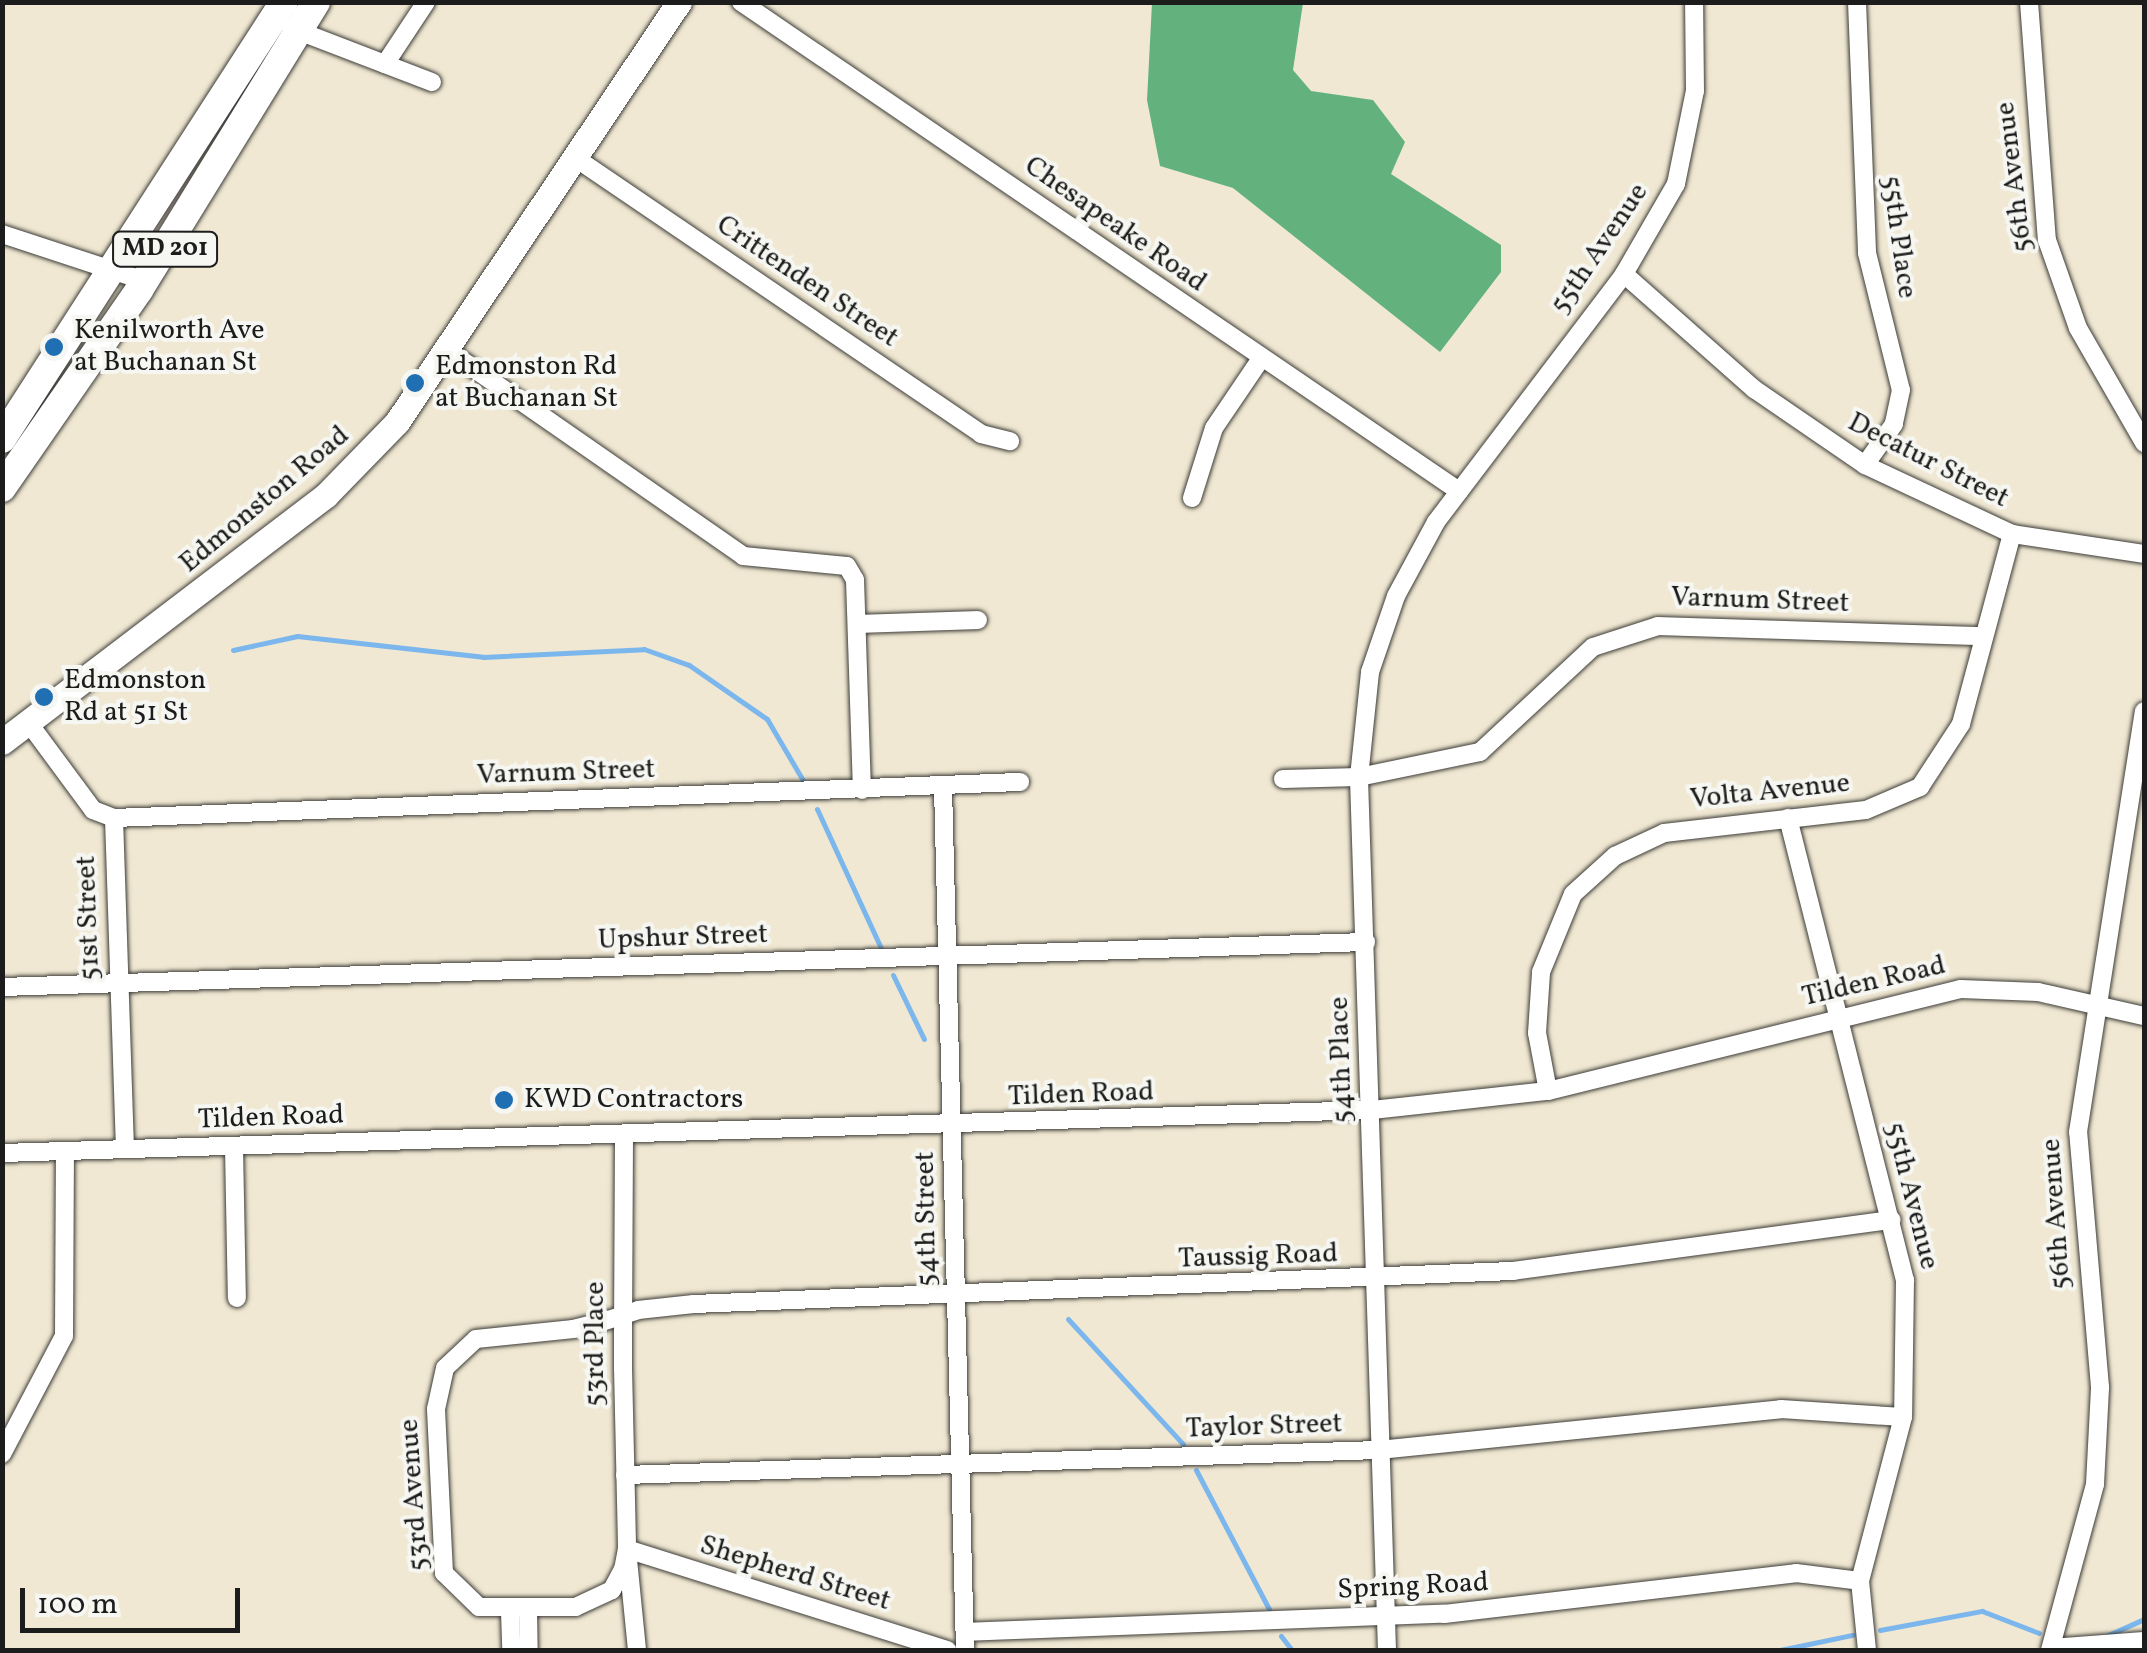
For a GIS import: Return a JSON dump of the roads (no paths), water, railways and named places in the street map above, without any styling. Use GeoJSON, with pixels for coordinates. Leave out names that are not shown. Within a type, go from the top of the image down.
{"type":"FeatureCollection","features":[{"type":"Feature","properties":{"kind":"main road","name":"MD 201"},"geometry":{"type":"LineString","coordinates":[[2,439],[285,18],[316,2]]}},
{"type":"Feature","properties":{"kind":"main road","name":"MD 201"},"geometry":{"type":"LineString","coordinates":[[2,488],[145,280],[285,18]]}},
{"type":"Feature","properties":{"kind":"street"},"geometry":{"type":"LineString","coordinates":[[385,64],[426,2]]}},
{"type":"Feature","properties":{"kind":"street","name":"Edmonston Road"},"geometry":{"type":"LineString","coordinates":[[2,742],[326,495],[450,352],[679,2]]}},
{"type":"Feature","properties":{"kind":"street","name":"Chesapeake Road"},"geometry":{"type":"LineString","coordinates":[[741,2],[1260,360],[1459,492]]}},
{"type":"Feature","properties":{"kind":"street","name":"55th Avenue"},"geometry":{"type":"LineString","coordinates":[[1459,492],[1624,274],[1685,154],[1694,2]]}},
{"type":"Feature","properties":{"kind":"street","name":"55th Place"},"geometry":{"type":"LineString","coordinates":[[1857,2],[1867,253],[1901,390],[1894,424],[1865,466]]}},
{"type":"Feature","properties":{"kind":"street","name":"56th Avenue"},"geometry":{"type":"LineString","coordinates":[[2029,2],[2047,240],[2078,328],[2144,442]]}},
{"type":"Feature","properties":{"kind":"street"},"geometry":{"type":"LineString","coordinates":[[285,18],[432,82]]}},
{"type":"Feature","properties":{"kind":"street","name":"Crittenden Street"},"geometry":{"type":"LineString","coordinates":[[577,159],[982,434],[1010,442]]}},
{"type":"Feature","properties":{"kind":"street"},"geometry":{"type":"LineString","coordinates":[[2,234],[145,280]]}},
{"type":"Feature","properties":{"kind":"street","name":"Decatur Street"},"geometry":{"type":"LineString","coordinates":[[1624,274],[1754,388],[1865,466],[2012,534],[2144,554]]}},
{"type":"Feature","properties":{"kind":"street"},"geometry":{"type":"LineString","coordinates":[[450,352],[743,556],[847,566],[857,618],[862,790]]}},
{"type":"Feature","properties":{"kind":"street"},"geometry":{"type":"LineString","coordinates":[[1192,498],[1214,428],[1260,360]]}},
{"type":"Feature","properties":{"kind":"street","name":"54th Place"},"geometry":{"type":"LineString","coordinates":[[1387,1650],[1359,777],[1382,631],[1459,492]]}},
{"type":"Feature","properties":{"kind":"street","name":"Volta Avenue"},"geometry":{"type":"LineString","coordinates":[[1548,1092],[1539,988],[1574,894],[1616,856],[1664,833],[1866,810],[1920,788],[1950,752],[2012,534]]}},
{"type":"Feature","properties":{"kind":"street"},"geometry":{"type":"LineString","coordinates":[[857,618],[978,620]]}},
{"type":"Feature","properties":{"kind":"street","name":"Varnum Street"},"geometry":{"type":"LineString","coordinates":[[1283,778],[1359,777],[1480,752],[1566,669],[1622,633],[1702,624],[1983,636]]}},
{"type":"Feature","properties":{"kind":"street","name":"56th Avenue"},"geometry":{"type":"LineString","coordinates":[[2051,1649],[2075,1580],[2099,1436],[2077,1169],[2096,1005],[2144,710]]}},
{"type":"Feature","properties":{"kind":"street","name":"51st Street"},"geometry":{"type":"LineString","coordinates":[[28,722],[92,810],[114,818],[124,1149]]}},
{"type":"Feature","properties":{"kind":"street","name":"Varnum Street"},"geometry":{"type":"LineString","coordinates":[[114,818],[1020,782]]}},
{"type":"Feature","properties":{"kind":"street","name":"54th Street"},"geometry":{"type":"LineString","coordinates":[[943,787],[965,1641]]}},
{"type":"Feature","properties":{"kind":"street","name":"55th Avenue"},"geometry":{"type":"LineString","coordinates":[[1788,818],[1836,1016],[1892,1220],[1908,1317],[1903,1418],[1860,1581],[1867,1650]]}},
{"type":"Feature","properties":{"kind":"street","name":"Upshur Street"},"geometry":{"type":"LineString","coordinates":[[2,987],[1366,942]]}},
{"type":"Feature","properties":{"kind":"street","name":"Tilden Road"},"geometry":{"type":"LineString","coordinates":[[2,1153],[624,1138],[1372,1110],[1548,1092],[1836,1016],[1961,990],[2096,1005],[2144,1016]]}},
{"type":"Feature","properties":{"kind":"street","name":"53rd Place"},"geometry":{"type":"LineString","coordinates":[[624,1138],[625,1476],[627,1549],[637,1650]]}},
{"type":"Feature","properties":{"kind":"street"},"geometry":{"type":"LineString","coordinates":[[234,1148],[237,1298]]}},
{"type":"Feature","properties":{"kind":"street"},"geometry":{"type":"LineString","coordinates":[[2,1454],[64,1336],[65,1152]]}},
{"type":"Feature","properties":{"kind":"street","name":"Taussig Road"},"geometry":{"type":"LineString","coordinates":[[623,1314],[956,1295],[1376,1282],[1892,1220]]}},
{"type":"Feature","properties":{"kind":"street","name":"53rd Avenue"},"geometry":{"type":"LineString","coordinates":[[519,1612],[466,1600],[444,1573],[436,1409],[445,1368],[476,1339],[623,1314]]}},
{"type":"Feature","properties":{"kind":"street","name":"Taylor Street"},"geometry":{"type":"LineString","coordinates":[[625,1476],[1379,1450],[1781,1409],[1903,1418]]}},
{"type":"Feature","properties":{"kind":"street","name":"53rd Place"},"geometry":{"type":"LineString","coordinates":[[519,1612],[602,1597],[618,1582],[627,1549]]}},
{"type":"Feature","properties":{"kind":"street","name":"Shepherd Street"},"geometry":{"type":"LineString","coordinates":[[627,1549],[947,1650]]}},
{"type":"Feature","properties":{"kind":"street","name":"Spring Road"},"geometry":{"type":"LineString","coordinates":[[965,1641],[1386,1617],[1796,1574],[1860,1581]]}},
{"type":"Feature","properties":{"kind":"street"},"geometry":{"type":"LineString","coordinates":[[510,1650],[519,1612]]}},
{"type":"Feature","properties":{"kind":"street"},"geometry":{"type":"LineString","coordinates":[[519,1612],[529,1650]]}},
{"type":"Feature","properties":{"kind":"street"},"geometry":{"type":"LineString","coordinates":[[2051,1649],[2144,1641]]}},
{"type":"Feature","properties":{"kind":"waterway"},"geometry":{"type":"LineString","coordinates":[[233,650],[297,636],[483,657],[644,649],[689,665],[767,719],[804,782]]}},
{"type":"Feature","properties":{"kind":"waterway"},"geometry":{"type":"LineString","coordinates":[[817,809],[881,948]]}},
{"type":"Feature","properties":{"kind":"waterway"},"geometry":{"type":"LineString","coordinates":[[893,975],[924,1039]]}},
{"type":"Feature","properties":{"kind":"waterway"},"geometry":{"type":"LineString","coordinates":[[1068,1319],[1183,1444]]}},
{"type":"Feature","properties":{"kind":"waterway"},"geometry":{"type":"LineString","coordinates":[[1196,1470],[1269,1609]]}},
{"type":"Feature","properties":{"kind":"waterway"},"geometry":{"type":"LineString","coordinates":[[1880,1630],[1982,1611],[2039,1633]]}},
{"type":"Feature","properties":{"kind":"waterway"},"geometry":{"type":"LineString","coordinates":[[2106,1636],[2144,1619]]}},
{"type":"Feature","properties":{"kind":"waterway"},"geometry":{"type":"LineString","coordinates":[[1780,1650],[1852,1635]]}},
{"type":"Feature","properties":{"kind":"waterway"},"geometry":{"type":"LineString","coordinates":[[1281,1636],[1292,1650]]}},
{"type":"Feature","properties":{"kind":"place","name":"Kenilworth Ave at Buchanan St"},"geometry":{"type":"Point","coordinates":[54,347]}},
{"type":"Feature","properties":{"kind":"place","name":"Edmonston Rd at Buchanan St"},"geometry":{"type":"Point","coordinates":[415,383]}},
{"type":"Feature","properties":{"kind":"place","name":"Edmonston Rd at 51 St"},"geometry":{"type":"Point","coordinates":[44,697]}},
{"type":"Feature","properties":{"kind":"place","name":"KWD Contractors"},"geometry":{"type":"Point","coordinates":[504,1100]}}]}
